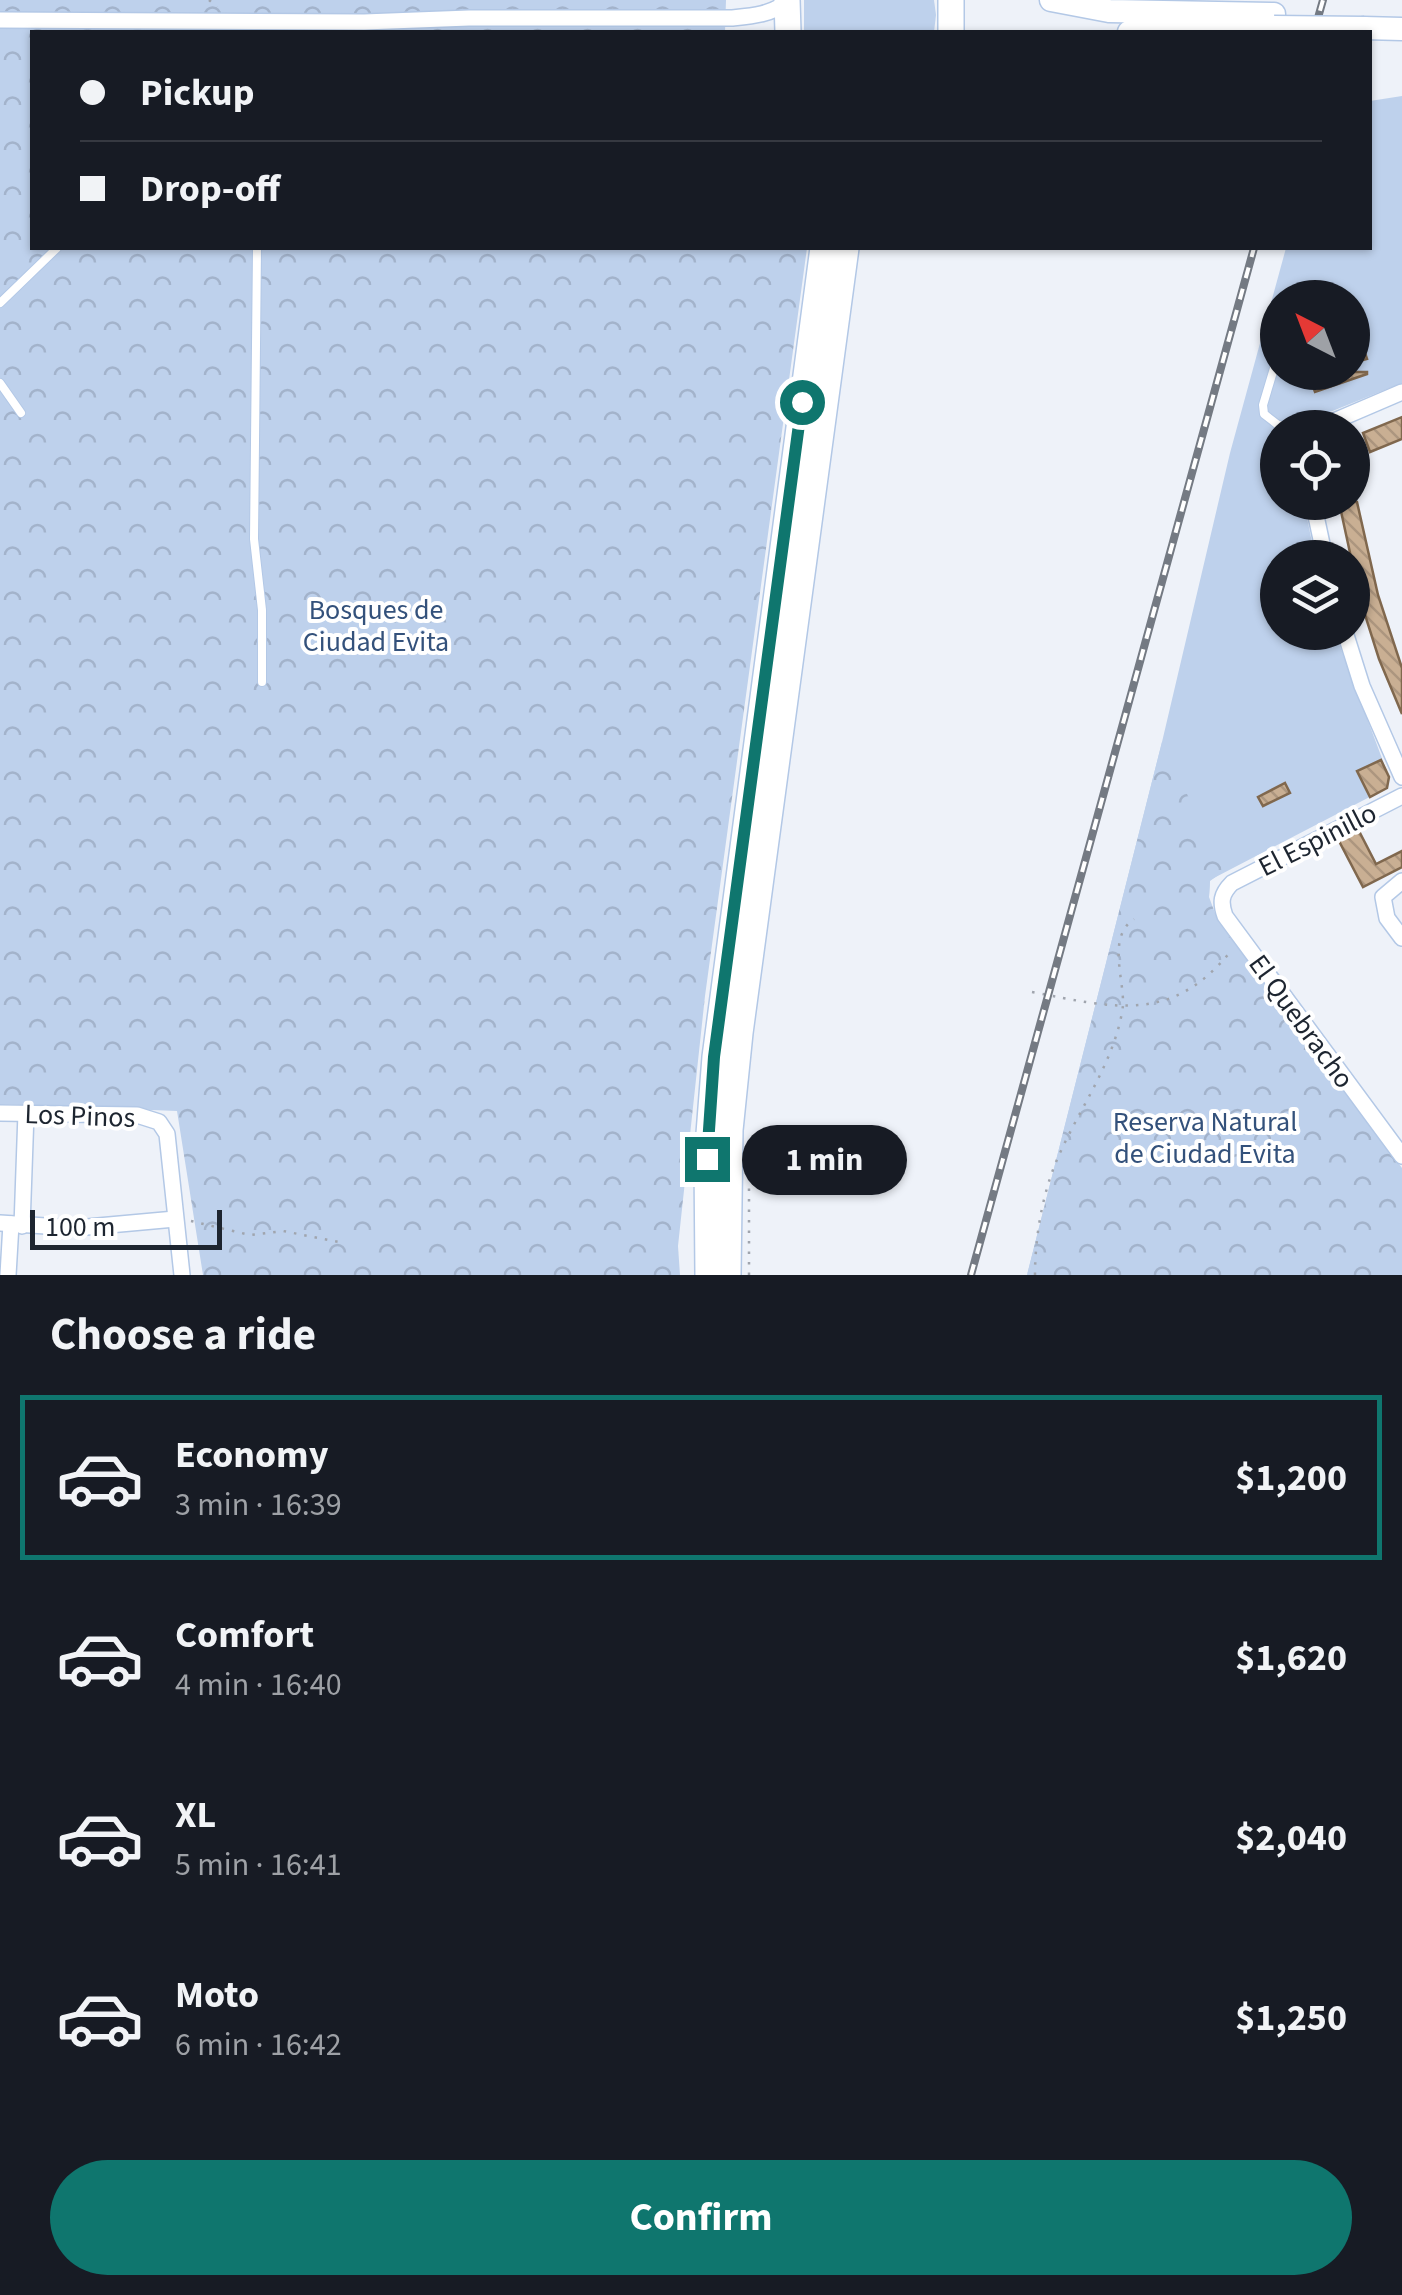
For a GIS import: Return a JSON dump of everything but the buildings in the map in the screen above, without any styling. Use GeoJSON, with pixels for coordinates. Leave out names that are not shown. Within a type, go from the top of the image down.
{"type":"FeatureCollection","features":[{"type":"Feature","properties":{"kind":"main road"},"geometry":{"type":"LineString","coordinates":[[950,30],[951,0]]}},
{"type":"Feature","properties":{"kind":"main road"},"geometry":{"type":"LineString","coordinates":[[1052,0],[1195,21],[1364,21],[1402,14]]}},
{"type":"Feature","properties":{"kind":"main road"},"geometry":{"type":"LineString","coordinates":[[788,1],[788,30]]}},
{"type":"Feature","properties":{"kind":"main road"},"geometry":{"type":"LineString","coordinates":[[1140,30],[1195,21]]}},
{"type":"Feature","properties":{"kind":"main road"},"geometry":{"type":"LineString","coordinates":[[1364,21],[1402,28]]}},
{"type":"Feature","properties":{"kind":"main road"},"geometry":{"type":"LineString","coordinates":[[708,1275],[707,1159],[714,1057],[823,250]]}},
{"type":"Feature","properties":{"kind":"main road"},"geometry":{"type":"LineString","coordinates":[[728,1275],[730,1130],[740,1033],[846,250]]}},
{"type":"Feature","properties":{"kind":"street"},"geometry":{"type":"LineString","coordinates":[[0,20],[261,27],[469,18],[731,18],[777,10],[788,1]]}},
{"type":"Feature","properties":{"kind":"street"},"geometry":{"type":"LineString","coordinates":[[364,22],[379,30]]}},
{"type":"Feature","properties":{"kind":"street"},"geometry":{"type":"LineString","coordinates":[[1356,410],[1402,392]]}},
{"type":"Feature","properties":{"kind":"street"},"geometry":{"type":"LineString","coordinates":[[1351,650],[1362,686],[1402,776]]}},
{"type":"Feature","properties":{"kind":"street","name":"El Espinillo"},"geometry":{"type":"LineString","coordinates":[[1232,883],[1402,796]]}},
{"type":"Feature","properties":{"kind":"street"},"geometry":{"type":"LineString","coordinates":[[1402,881],[1384,897],[1387,918],[1402,938]]}},
{"type":"Feature","properties":{"kind":"street","name":"El Quebracho"},"geometry":{"type":"LineString","coordinates":[[1232,883],[1221,897],[1225,916],[1402,1156]]}},
{"type":"Feature","properties":{"kind":"street","name":"Los Pinos"},"geometry":{"type":"LineString","coordinates":[[0,1112],[137,1114],[159,1122],[168,1134],[175,1219]]}},
{"type":"Feature","properties":{"kind":"street"},"geometry":{"type":"LineString","coordinates":[[8,1275],[26,1113]]}},
{"type":"Feature","properties":{"kind":"street"},"geometry":{"type":"LineString","coordinates":[[11,1224],[76,1228],[175,1219],[182,1275]]}},
{"type":"Feature","properties":{"kind":"lane"},"geometry":{"type":"LineString","coordinates":[[0,303],[55,250]]}},
{"type":"Feature","properties":{"kind":"lane"},"geometry":{"type":"LineString","coordinates":[[257,250],[254,539],[262,610],[262,682]]}},
{"type":"Feature","properties":{"kind":"lane"},"geometry":{"type":"LineString","coordinates":[[0,382],[21,413]]}},
{"type":"Feature","properties":{"kind":"path"},"geometry":{"type":"LineString","coordinates":[[1035,1275],[1035,1248],[1052,1174],[1116,1036],[1122,1005],[1118,972],[1121,938],[1125,925],[1134,918]]}},
{"type":"Feature","properties":{"kind":"path"},"geometry":{"type":"LineString","coordinates":[[1032,992],[1091,1003],[1160,1002],[1184,994],[1210,976],[1236,945]]}},
{"type":"Feature","properties":{"kind":"path"},"geometry":{"type":"LineString","coordinates":[[175,1219],[250,1235],[283,1231],[339,1242]]}},
{"type":"Feature","properties":{"kind":"green space","name":"Bosques de Ciudad Evita"},"geometry":{"type":"Polygon","coordinates":[[[0,0],[726,0],[725,30],[30,30],[30,250],[807,250],[705,996],[678,1246],[680,1275],[203,1275],[177,1111],[0,1104],[0,0]]]}},
{"type":"Feature","properties":{"kind":"green space"},"geometry":{"type":"Polygon","coordinates":[[[804,0],[934,0],[934,30],[804,30],[804,0]]]}},
{"type":"Feature","properties":{"kind":"green space"},"geometry":{"type":"Polygon","coordinates":[[[1402,96],[1402,383],[1335,410],[1260,410],[1260,520],[1307,520],[1312,540],[1260,540],[1260,650],[1341,650],[1389,777],[1387,788],[1210,880],[1209,897],[1027,1275],[1260,343],[1260,390],[1370,390],[1370,280],[1277,280],[1285,250],[1372,250],[1372,101],[1402,96]]]}},
{"type":"Feature","properties":{"kind":"green space","name":"Reserva Natural de Ciudad Evita"},"geometry":{"type":"Polygon","coordinates":[[[1162,742],[1224,871],[1210,881],[1209,897],[1218,921],[1402,1168],[1402,1275],[1027,1275],[1162,742]]]}},
{"type":"Feature","properties":{"kind":"railway"},"geometry":{"type":"LineString","coordinates":[[1315,30],[1323,0]]}},
{"type":"Feature","properties":{"kind":"railway"},"geometry":{"type":"LineString","coordinates":[[971,1275],[1253,250]]}},
{"type":"Feature","properties":{"kind":"route"},"geometry":{"type":"LineString","coordinates":[[707,1159],[714,1057],[802,402]]}}]}
